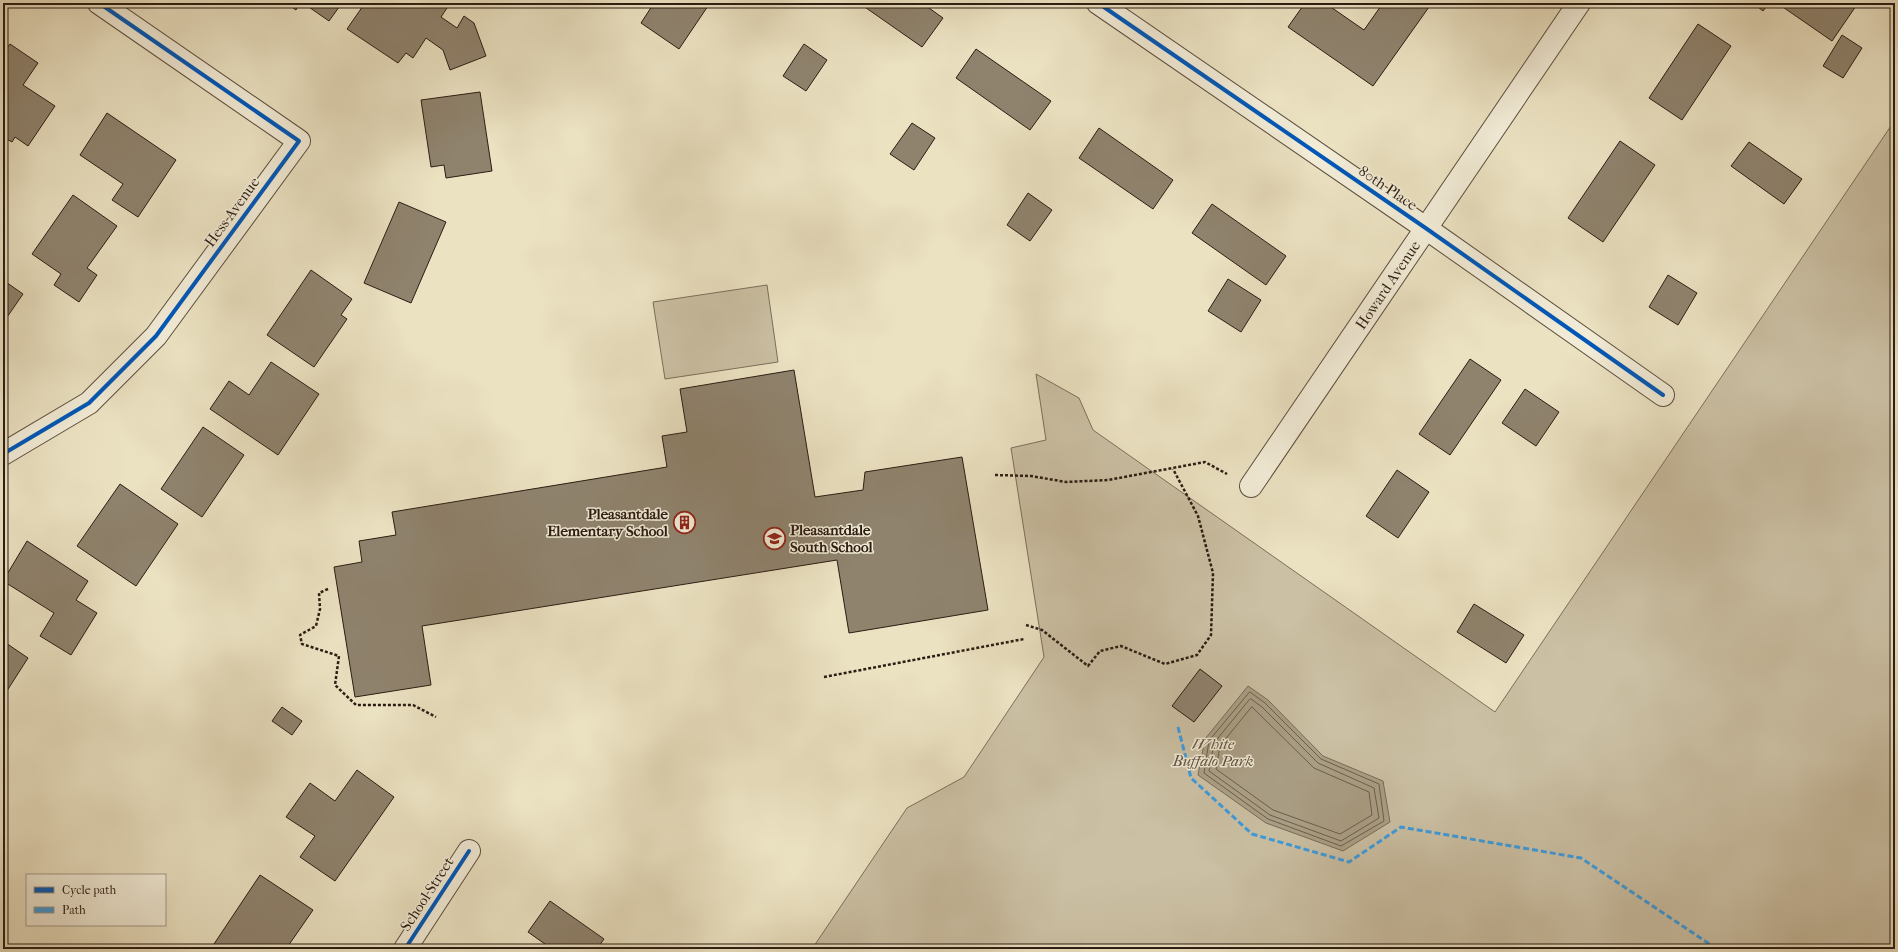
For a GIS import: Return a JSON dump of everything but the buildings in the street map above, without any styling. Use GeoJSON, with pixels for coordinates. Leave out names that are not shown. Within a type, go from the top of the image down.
{"type":"FeatureCollection","features":[{"type":"Feature","properties":{"kind":"street","name":"Hess Avenue"},"geometry":{"type":"LineString","coordinates":[[3,454],[89,403],[156,336],[299,141],[99,3]]}},
{"type":"Feature","properties":{"kind":"street","name":"80th Place"},"geometry":{"type":"LineString","coordinates":[[1098,3],[1426,229],[1663,395]]}},
{"type":"Feature","properties":{"kind":"street","name":"Howard Avenue"},"geometry":{"type":"LineString","coordinates":[[1251,486],[1579,3]]}},
{"type":"Feature","properties":{"kind":"street","name":"School Street"},"geometry":{"type":"LineString","coordinates":[[405,949],[469,851]]}},
{"type":"Feature","properties":{"kind":"path"},"geometry":{"type":"LineString","coordinates":[[995,475],[1031,476],[1066,482],[1108,480],[1205,462],[1251,486]]}},
{"type":"Feature","properties":{"kind":"path"},"geometry":{"type":"LineString","coordinates":[[1026,625],[1042,630],[1088,666],[1100,651],[1121,646],[1165,664],[1197,655],[1211,635],[1213,573],[1198,516],[1173,469]]}},
{"type":"Feature","properties":{"kind":"path"},"geometry":{"type":"LineString","coordinates":[[328,589],[320,593],[320,609],[316,626],[300,635],[302,644],[339,656],[335,685],[356,705],[413,705],[436,717]]}},
{"type":"Feature","properties":{"kind":"path"},"geometry":{"type":"LineString","coordinates":[[824,677],[1024,639]]}},
{"type":"Feature","properties":{"kind":"green space","name":"White Buffalo Park"},"geometry":{"type":"Polygon","coordinates":[[[1895,120],[1895,949],[812,949],[907,808],[964,777],[1044,657],[1011,448],[1046,440],[1036,374],[1079,398],[1093,430],[1495,712],[1895,120]]]}},
{"type":"Feature","properties":{"kind":"green space"},"geometry":{"type":"Polygon","coordinates":[[[767,285],[778,362],[665,379],[653,302],[767,285]]]}},
{"type":"Feature","properties":{"kind":"water"},"geometry":{"type":"Polygon","coordinates":[[[1248,686],[1268,700],[1323,756],[1383,781],[1390,822],[1343,851],[1266,823],[1198,775],[1205,739],[1248,686]]]}},
{"type":"Feature","properties":{"kind":"marked path"},"geometry":{"type":"LineString","coordinates":[[1178,727],[1191,778],[1252,834],[1349,862],[1401,827],[1581,858],[1717,949]]}},
{"type":"Feature","properties":{"kind":"cycle path"},"geometry":{"type":"LineString","coordinates":[[3,454],[89,403],[156,336],[299,141],[99,3]]}},
{"type":"Feature","properties":{"kind":"cycle path"},"geometry":{"type":"LineString","coordinates":[[1098,3],[1427,229],[1663,395]]}},
{"type":"Feature","properties":{"kind":"cycle path"},"geometry":{"type":"LineString","coordinates":[[405,949],[469,851]]}},
{"type":"Feature","properties":{"kind":"place","name":"Pleasantdale Elementary School"},"geometry":{"type":"Point","coordinates":[684,523]}},
{"type":"Feature","properties":{"kind":"place","name":"Pleasantdale South School"},"geometry":{"type":"Point","coordinates":[775,539]}}]}
